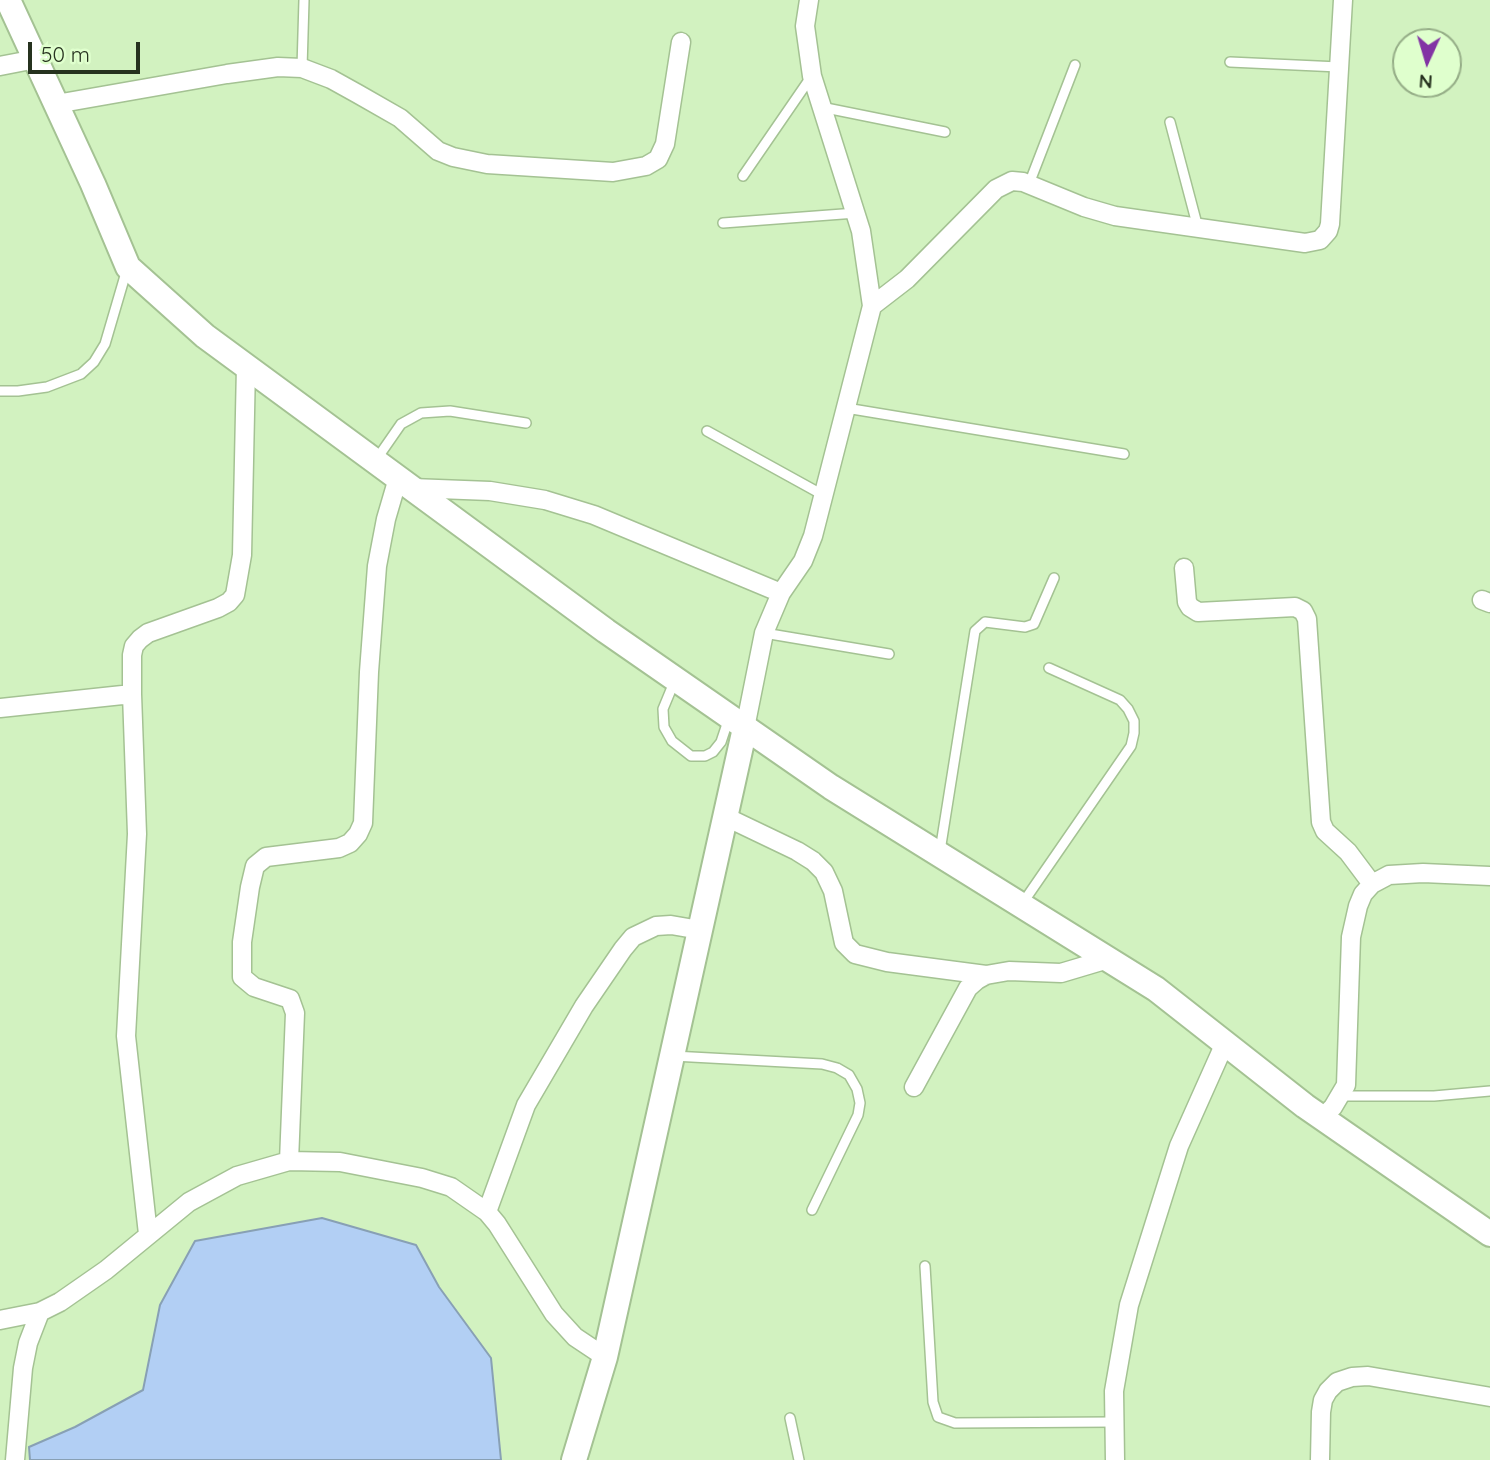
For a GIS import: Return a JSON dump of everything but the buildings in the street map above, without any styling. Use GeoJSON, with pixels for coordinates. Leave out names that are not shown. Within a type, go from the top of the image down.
{"type":"FeatureCollection","features":[{"type":"Feature","properties":{"kind":"street"},"geometry":{"type":"LineString","coordinates":[[8,0],[128,267],[205,336],[675,679],[831,787],[1156,989],[1322,1118],[1490,1234]]}},
{"type":"Feature","properties":{"kind":"street"},"geometry":{"type":"LineString","coordinates":[[573,1460],[605,1357],[726,817],[737,722],[764,634],[781,593],[803,561],[813,536],[872,306],[861,230],[812,76],[805,26],[809,0]]}},
{"type":"Feature","properties":{"kind":"street"},"geometry":{"type":"LineString","coordinates":[[872,306],[907,279],[996,189],[1013,181],[1029,184],[1084,207],[1115,216],[1305,243],[1325,236],[1330,224],[1343,0]]}},
{"type":"Feature","properties":{"kind":"street"},"geometry":{"type":"LineString","coordinates":[[56,104],[227,74],[278,67],[302,68],[331,79],[400,118],[438,151],[453,157],[487,164],[613,172],[646,166],[658,159],[662,152],[681,42]]}},
{"type":"Feature","properties":{"kind":"street"},"geometry":{"type":"LineString","coordinates":[[0,66],[36,60]]}},
{"type":"Feature","properties":{"kind":"street"},"geometry":{"type":"LineString","coordinates":[[148,1234],[126,1036],[137,834],[132,655],[134,646],[148,633],[218,608],[235,595],[242,555],[246,366]]}},
{"type":"Feature","properties":{"kind":"street"},"geometry":{"type":"LineString","coordinates":[[405,483],[490,491],[545,500],[594,515],[781,593]]}},
{"type":"Feature","properties":{"kind":"street"},"geometry":{"type":"LineString","coordinates":[[289,1161],[295,1013],[290,999],[254,987],[242,977],[242,942],[250,887],[255,866],[266,857],[340,848],[350,843],[363,823],[369,672],[377,566],[386,519],[405,483]]}},
{"type":"Feature","properties":{"kind":"street"},"geometry":{"type":"LineString","coordinates":[[1184,568],[1187,602],[1198,612],[1295,607],[1303,611],[1307,619],[1321,822],[1325,831],[1348,852],[1372,884]]}},
{"type":"Feature","properties":{"kind":"street"},"geometry":{"type":"LineString","coordinates":[[0,708],[132,694]]}},
{"type":"Feature","properties":{"kind":"street"},"geometry":{"type":"LineString","coordinates":[[726,817],[814,861],[824,872],[833,891],[845,943],[855,954],[887,962],[986,975],[1009,971],[1061,974],[1108,959]]}},
{"type":"Feature","properties":{"kind":"street"},"geometry":{"type":"LineString","coordinates":[[1322,1118],[1341,1096],[1348,1074],[1351,937],[1363,894],[1372,884],[1389,875],[1423,873],[1490,876]]}},
{"type":"Feature","properties":{"kind":"street"},"geometry":{"type":"LineString","coordinates":[[487,1212],[526,1105],[584,1006],[623,949],[633,937],[656,926],[671,925],[700,930]]}},
{"type":"Feature","properties":{"kind":"street"},"geometry":{"type":"LineString","coordinates":[[914,1087],[968,989],[986,975]]}},
{"type":"Feature","properties":{"kind":"street"},"geometry":{"type":"LineString","coordinates":[[1115,1460],[1114,1391],[1129,1305],[1179,1146],[1225,1043]]}},
{"type":"Feature","properties":{"kind":"street"},"geometry":{"type":"LineString","coordinates":[[0,1320],[40,1312],[60,1302],[106,1270],[189,1202],[237,1176],[289,1161],[340,1162],[422,1178],[451,1187],[487,1212],[554,1314],[575,1337],[605,1357]]}},
{"type":"Feature","properties":{"kind":"street"},"geometry":{"type":"LineString","coordinates":[[15,1460],[23,1368],[28,1343],[40,1312]]}},
{"type":"Feature","properties":{"kind":"street"},"geometry":{"type":"LineString","coordinates":[[1320,1460],[1323,1401],[1337,1382],[1368,1376],[1490,1397]]}},
{"type":"Feature","properties":{"kind":"lane"},"geometry":{"type":"LineString","coordinates":[[302,68],[304,0]]}},
{"type":"Feature","properties":{"kind":"lane"},"geometry":{"type":"LineString","coordinates":[[1230,62],[1339,67]]}},
{"type":"Feature","properties":{"kind":"lane"},"geometry":{"type":"LineString","coordinates":[[1029,184],[1075,65]]}},
{"type":"Feature","properties":{"kind":"lane"},"geometry":{"type":"LineString","coordinates":[[743,176],[812,76]]}},
{"type":"Feature","properties":{"kind":"lane"},"geometry":{"type":"LineString","coordinates":[[821,107],[945,132]]}},
{"type":"Feature","properties":{"kind":"lane"},"geometry":{"type":"LineString","coordinates":[[1171,122],[1198,228]]}},
{"type":"Feature","properties":{"kind":"lane"},"geometry":{"type":"LineString","coordinates":[[723,223],[856,213]]}},
{"type":"Feature","properties":{"kind":"lane"},"geometry":{"type":"LineString","coordinates":[[0,390],[18,391],[47,387],[68,381],[88,368],[105,344],[128,267]]}},
{"type":"Feature","properties":{"kind":"lane"},"geometry":{"type":"LineString","coordinates":[[846,408],[1124,454]]}},
{"type":"Feature","properties":{"kind":"lane"},"geometry":{"type":"LineString","coordinates":[[375,461],[401,424],[421,413],[450,411],[526,423]]}},
{"type":"Feature","properties":{"kind":"lane"},"geometry":{"type":"LineString","coordinates":[[707,431],[823,495]]}},
{"type":"Feature","properties":{"kind":"lane"},"geometry":{"type":"LineString","coordinates":[[939,854],[975,631],[985,622],[1025,627],[1034,624],[1054,578]]}},
{"type":"Feature","properties":{"kind":"lane"},"geometry":{"type":"LineString","coordinates":[[764,634],[889,654]]}},
{"type":"Feature","properties":{"kind":"lane"},"geometry":{"type":"LineString","coordinates":[[1021,905],[1131,746],[1135,733],[1134,721],[1121,700],[1049,668]]}},
{"type":"Feature","properties":{"kind":"lane"},"geometry":{"type":"LineString","coordinates":[[675,679],[663,709],[664,727],[672,741],[691,756],[705,756],[713,752],[737,722]]}},
{"type":"Feature","properties":{"kind":"lane"},"geometry":{"type":"LineString","coordinates":[[672,1056],[821,1064],[837,1068],[849,1075],[857,1089],[860,1103],[858,1115],[812,1210]]}},
{"type":"Feature","properties":{"kind":"lane"},"geometry":{"type":"LineString","coordinates":[[1341,1096],[1434,1096],[1490,1091]]}},
{"type":"Feature","properties":{"kind":"lane"},"geometry":{"type":"LineString","coordinates":[[925,1266],[933,1402],[938,1417],[955,1423],[1115,1422]]}},
{"type":"Feature","properties":{"kind":"lane"},"geometry":{"type":"LineString","coordinates":[[790,1418],[799,1460]]}},
{"type":"Feature","properties":{"kind":"water"},"geometry":{"type":"Polygon","coordinates":[[[322,1218],[416,1245],[439,1287],[491,1358],[501,1460],[30,1460],[29,1447],[75,1427],[143,1390],[160,1305],[195,1241],[322,1218]]]}}]}
